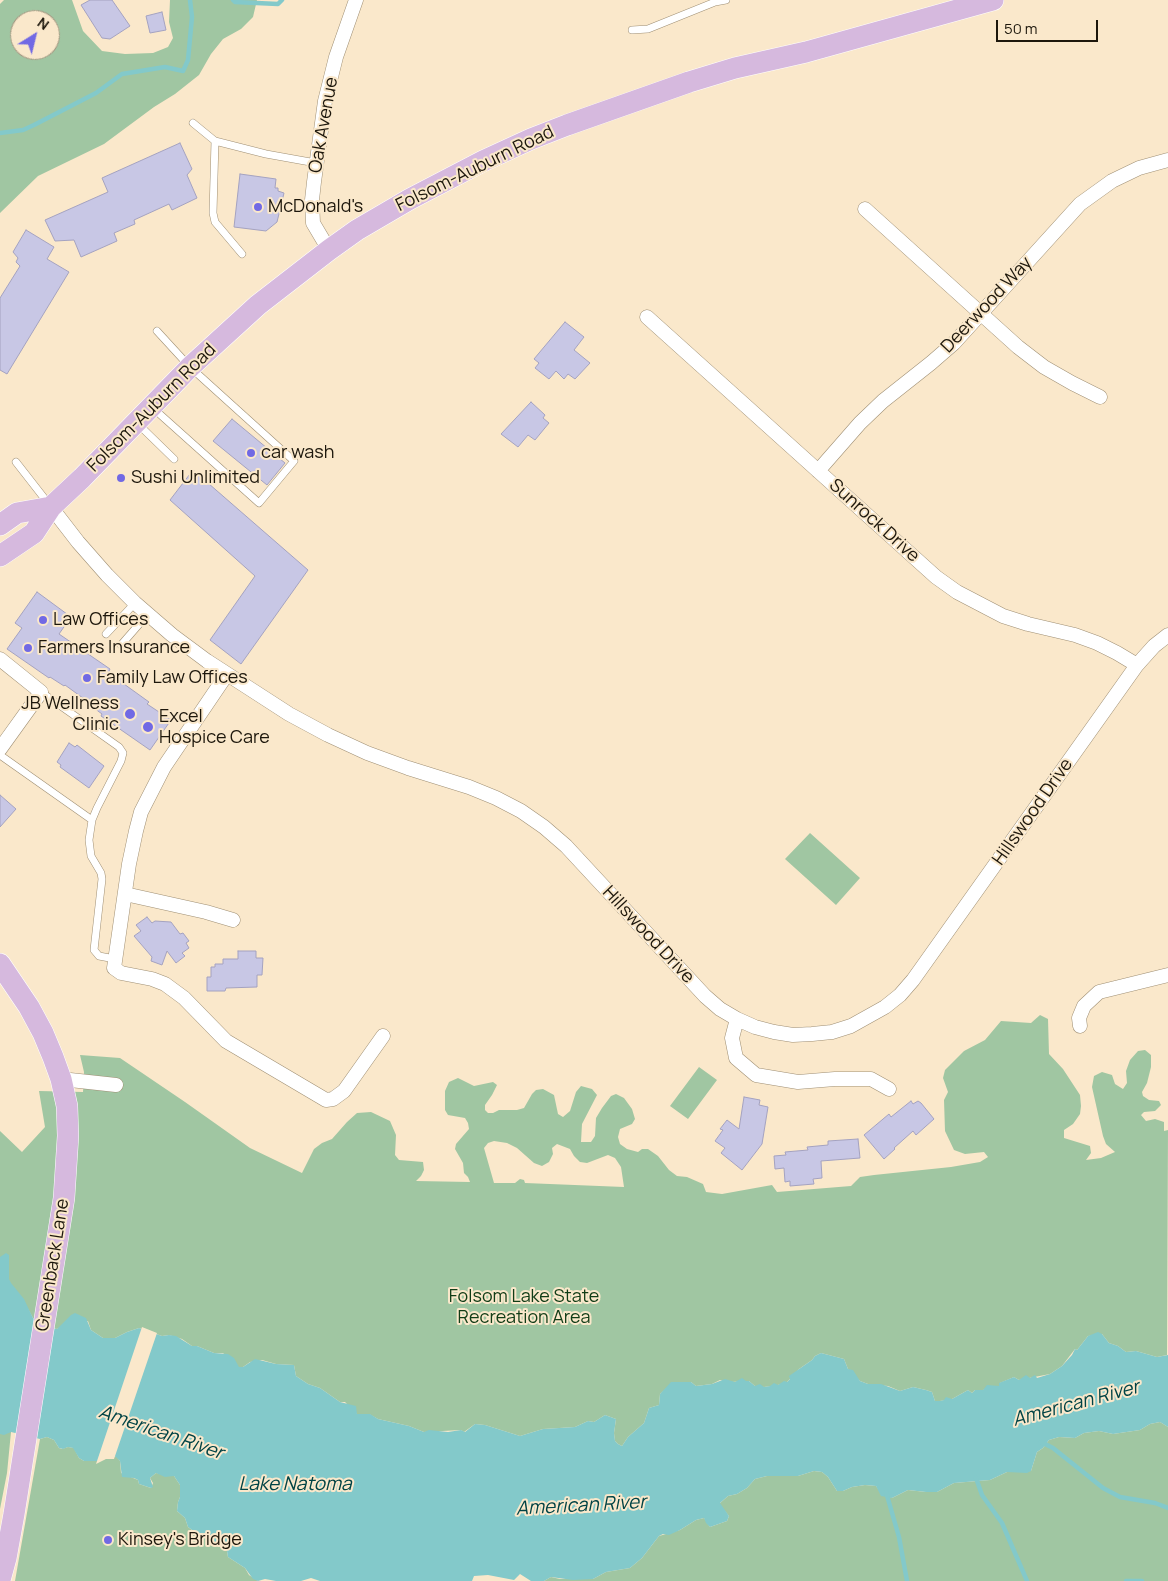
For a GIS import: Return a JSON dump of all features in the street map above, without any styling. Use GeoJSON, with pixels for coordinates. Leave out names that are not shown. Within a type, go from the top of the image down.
{"type":"FeatureCollection","features":[{"type":"Feature","properties":{"kind":"main road","name":"Folsom-Auburn Road"},"geometry":{"type":"LineString","coordinates":[[0,556],[34,533],[51,507],[82,478],[190,367],[258,305],[357,230],[410,199],[483,161],[567,124],[689,82],[735,68],[806,52],[959,6],[993,0]]}},
{"type":"Feature","properties":{"kind":"main road"},"geometry":{"type":"LineString","coordinates":[[0,525],[17,513],[51,507]]}},
{"type":"Feature","properties":{"kind":"main road","name":"Greenback Lane"},"geometry":{"type":"LineString","coordinates":[[0,964],[29,1007],[43,1033],[61,1079],[66,1106],[68,1136],[64,1198],[14,1514],[0,1580]]}},
{"type":"Feature","properties":{"kind":"street","name":"Oak Avenue"},"geometry":{"type":"LineString","coordinates":[[329,250],[313,223],[312,200],[325,101],[336,57],[356,0]]}},
{"type":"Feature","properties":{"kind":"street","name":"Deerwood Way"},"geometry":{"type":"LineString","coordinates":[[818,471],[860,423],[883,401],[954,343],[1080,204],[1112,181],[1139,168],[1168,160]]}},
{"type":"Feature","properties":{"kind":"street"},"geometry":{"type":"LineString","coordinates":[[865,209],[1018,347],[1044,367],[1100,397]]}},
{"type":"Feature","properties":{"kind":"street","name":"Sunrock Drive"},"geometry":{"type":"LineString","coordinates":[[647,317],[936,577],[957,592],[1004,616],[1028,624],[1075,635],[1097,643],[1137,665]]}},
{"type":"Feature","properties":{"kind":"street","name":"Hillswood Drive"},"geometry":{"type":"LineString","coordinates":[[51,507],[96,562],[135,603],[172,635],[226,674],[289,714],[328,735],[367,753],[470,787],[521,811],[566,846],[705,996],[720,1009],[755,1027],[793,1035],[812,1034],[851,1026],[885,1008],[900,995],[913,980],[1137,665],[1154,646],[1168,635]]}},
{"type":"Feature","properties":{"kind":"street"},"geometry":{"type":"LineString","coordinates":[[0,659],[41,692],[0,749]]}},
{"type":"Feature","properties":{"kind":"street"},"geometry":{"type":"LineString","coordinates":[[226,674],[164,767],[148,795],[136,830],[114,966],[118,972],[152,978],[165,984],[184,998],[226,1041],[326,1100],[333,1099],[344,1091],[383,1036]]}},
{"type":"Feature","properties":{"kind":"street"},"geometry":{"type":"LineString","coordinates":[[125,894],[233,920]]}},
{"type":"Feature","properties":{"kind":"street"},"geometry":{"type":"LineString","coordinates":[[1080,1026],[1079,1018],[1084,1006],[1098,992],[1168,975]]}},
{"type":"Feature","properties":{"kind":"street"},"geometry":{"type":"LineString","coordinates":[[737,1019],[732,1038],[736,1058],[756,1075],[798,1082],[871,1079],[889,1088]]}},
{"type":"Feature","properties":{"kind":"street"},"geometry":{"type":"LineString","coordinates":[[61,1079],[116,1084]]}},
{"type":"Feature","properties":{"kind":"lane"},"geometry":{"type":"LineString","coordinates":[[632,30],[648,29],[715,2],[726,0]]}},
{"type":"Feature","properties":{"kind":"lane"},"geometry":{"type":"LineString","coordinates":[[192,123],[214,142],[316,164]]}},
{"type":"Feature","properties":{"kind":"lane"},"geometry":{"type":"LineString","coordinates":[[214,142],[212,213],[214,222],[242,254]]}},
{"type":"Feature","properties":{"kind":"lane"},"geometry":{"type":"LineString","coordinates":[[152,407],[259,503],[294,461],[190,367],[157,331]]}},
{"type":"Feature","properties":{"kind":"lane"},"geometry":{"type":"LineString","coordinates":[[136,422],[174,459]]}},
{"type":"Feature","properties":{"kind":"lane"},"geometry":{"type":"LineString","coordinates":[[16,462],[51,507]]}},
{"type":"Feature","properties":{"kind":"lane"},"geometry":{"type":"LineString","coordinates":[[106,634],[135,603]]}},
{"type":"Feature","properties":{"kind":"lane"},"geometry":{"type":"LineString","coordinates":[[121,645],[148,614]]}},
{"type":"Feature","properties":{"kind":"lane"},"geometry":{"type":"LineString","coordinates":[[41,692],[122,751],[123,758],[92,820],[89,850],[102,879],[94,950],[99,956],[115,958]]}},
{"type":"Feature","properties":{"kind":"lane"},"geometry":{"type":"LineString","coordinates":[[0,755],[92,820]]}},
{"type":"Feature","properties":{"kind":"green space"},"geometry":{"type":"Polygon","coordinates":[[[4,0],[72,0],[83,31],[102,51],[125,54],[153,53],[168,47],[173,38],[169,22],[170,0],[257,0],[253,17],[241,29],[223,39],[211,54],[199,75],[104,144],[38,176],[0,213],[0,4],[4,0]]]}},
{"type":"Feature","properties":{"kind":"green space"},"geometry":{"type":"Polygon","coordinates":[[[810,833],[860,878],[836,905],[785,859],[810,833]]]}},
{"type":"Feature","properties":{"kind":"green space","name":"Folsom Lake State Recreation Area"},"geometry":{"type":"Polygon","coordinates":[[[1040,1015],[1048,1019],[1049,1054],[1063,1069],[1080,1095],[1080,1114],[1073,1124],[1064,1130],[1064,1138],[1090,1146],[1091,1153],[1086,1160],[1101,1158],[1115,1152],[1106,1144],[1103,1136],[1092,1087],[1094,1076],[1102,1072],[1112,1075],[1115,1084],[1123,1089],[1127,1083],[1126,1071],[1130,1060],[1138,1051],[1145,1050],[1151,1055],[1151,1067],[1147,1083],[1142,1092],[1143,1096],[1149,1100],[1159,1101],[1161,1105],[1155,1111],[1144,1112],[1141,1115],[1146,1121],[1155,1119],[1164,1122],[1164,1131],[1168,1130],[1167,1355],[1157,1357],[1136,1351],[1126,1352],[1118,1346],[1109,1343],[1102,1334],[1088,1336],[1062,1366],[1050,1374],[1019,1380],[1014,1377],[1000,1383],[999,1386],[975,1390],[972,1393],[968,1390],[952,1399],[935,1401],[932,1392],[926,1390],[913,1387],[900,1391],[888,1386],[868,1384],[860,1381],[848,1369],[844,1359],[821,1353],[799,1369],[787,1382],[778,1385],[764,1387],[755,1386],[749,1381],[731,1382],[720,1380],[712,1384],[696,1386],[691,1382],[680,1383],[667,1388],[660,1394],[659,1405],[649,1408],[644,1423],[628,1437],[622,1446],[615,1441],[616,1419],[605,1415],[594,1422],[588,1421],[575,1427],[543,1429],[520,1436],[485,1425],[475,1424],[464,1432],[461,1430],[424,1432],[409,1426],[378,1419],[369,1414],[357,1414],[345,1402],[340,1402],[320,1388],[308,1384],[296,1376],[294,1365],[276,1364],[262,1360],[238,1367],[223,1353],[214,1353],[197,1346],[192,1346],[182,1339],[169,1335],[162,1336],[139,1328],[115,1338],[103,1338],[91,1330],[88,1321],[62,1326],[57,1329],[47,1327],[33,1318],[28,1309],[7,1473],[0,1509],[0,1131],[22,1152],[45,1127],[39,1091],[83,1092],[84,1072],[80,1055],[120,1058],[250,1148],[302,1173],[314,1149],[332,1139],[357,1113],[371,1112],[390,1121],[396,1135],[395,1155],[399,1160],[423,1162],[424,1170],[416,1181],[470,1182],[464,1173],[463,1163],[455,1149],[456,1144],[469,1129],[468,1123],[465,1118],[448,1115],[445,1110],[445,1091],[449,1082],[458,1078],[474,1086],[493,1082],[497,1085],[485,1105],[485,1110],[488,1113],[524,1108],[536,1090],[543,1089],[554,1095],[558,1114],[563,1117],[570,1111],[576,1092],[581,1086],[592,1089],[597,1095],[582,1124],[581,1142],[591,1142],[595,1136],[596,1118],[611,1096],[616,1094],[624,1098],[632,1109],[635,1119],[632,1124],[620,1129],[618,1137],[620,1144],[627,1149],[638,1152],[642,1149],[648,1149],[658,1156],[669,1170],[677,1176],[687,1177],[703,1184],[706,1192],[722,1194],[772,1185],[777,1192],[851,1186],[860,1177],[980,1162],[988,1157],[984,1152],[965,1154],[954,1150],[945,1131],[944,1100],[948,1092],[943,1078],[945,1070],[964,1051],[985,1040],[1001,1021],[1031,1023],[1040,1015]],[[494,1141],[488,1143],[484,1148],[494,1183],[515,1183],[520,1179],[524,1180],[525,1183],[624,1187],[621,1167],[615,1158],[608,1155],[587,1163],[580,1162],[570,1149],[557,1144],[552,1148],[553,1154],[549,1162],[542,1166],[534,1163],[517,1148],[507,1143],[494,1141]]]}},
{"type":"Feature","properties":{"kind":"green space"},"geometry":{"type":"Polygon","coordinates":[[[699,1067],[717,1080],[688,1119],[670,1106],[699,1067]]]}},
{"type":"Feature","properties":{"kind":"green space"},"geometry":{"type":"Polygon","coordinates":[[[1160,1422],[1168,1427],[1168,1581],[544,1581],[551,1577],[560,1579],[593,1579],[606,1572],[630,1568],[642,1558],[659,1536],[680,1530],[696,1520],[704,1518],[710,1527],[727,1521],[729,1516],[719,1504],[728,1496],[737,1494],[747,1488],[755,1479],[767,1476],[798,1476],[814,1471],[822,1472],[828,1477],[837,1491],[865,1485],[876,1486],[892,1498],[908,1490],[937,1492],[954,1483],[990,1480],[1007,1472],[1031,1471],[1037,1452],[1049,1440],[1059,1437],[1075,1438],[1084,1433],[1099,1431],[1113,1434],[1140,1430],[1150,1424],[1160,1422]]]}},
{"type":"Feature","properties":{"kind":"green space"},"geometry":{"type":"Polygon","coordinates":[[[47,1437],[54,1440],[59,1448],[74,1448],[79,1458],[84,1461],[111,1456],[117,1457],[120,1461],[121,1473],[138,1480],[139,1484],[151,1488],[153,1483],[150,1478],[156,1473],[174,1476],[180,1485],[177,1511],[185,1518],[188,1527],[202,1537],[222,1545],[227,1551],[228,1557],[245,1568],[249,1575],[258,1581],[15,1581],[40,1439],[47,1437]]]}},
{"type":"Feature","properties":{"kind":"water","name":"Lake Natoma"},"geometry":{"type":"Polygon","coordinates":[[[6,1253],[9,1255],[9,1279],[11,1283],[24,1299],[33,1318],[47,1327],[57,1329],[75,1313],[86,1318],[91,1330],[103,1338],[115,1338],[139,1328],[162,1336],[176,1336],[192,1346],[197,1346],[214,1353],[228,1354],[234,1358],[239,1367],[243,1367],[255,1359],[276,1364],[294,1365],[296,1376],[308,1384],[320,1388],[340,1402],[356,1406],[357,1414],[370,1414],[378,1419],[409,1426],[424,1432],[429,1430],[448,1432],[461,1430],[465,1432],[475,1424],[485,1425],[520,1436],[543,1429],[575,1427],[588,1421],[594,1422],[605,1415],[616,1419],[615,1441],[622,1446],[628,1437],[644,1423],[649,1408],[659,1405],[660,1394],[671,1382],[691,1382],[696,1386],[712,1384],[725,1379],[735,1382],[742,1378],[755,1386],[760,1384],[764,1387],[774,1383],[778,1385],[784,1381],[787,1382],[790,1379],[789,1376],[821,1353],[844,1359],[848,1369],[853,1370],[860,1381],[868,1384],[881,1384],[900,1391],[913,1387],[926,1390],[932,1392],[935,1401],[940,1401],[946,1397],[952,1399],[968,1390],[972,1393],[975,1390],[983,1390],[987,1385],[999,1386],[999,1383],[1014,1377],[1019,1380],[1026,1375],[1030,1378],[1035,1375],[1037,1378],[1050,1374],[1062,1366],[1088,1336],[1098,1332],[1109,1343],[1118,1346],[1126,1352],[1136,1351],[1157,1357],[1168,1355],[1168,1427],[1160,1422],[1150,1424],[1140,1430],[1113,1434],[1099,1431],[1084,1433],[1075,1438],[1059,1437],[1049,1440],[1037,1452],[1031,1471],[1027,1473],[1007,1472],[990,1480],[954,1483],[937,1492],[908,1490],[892,1498],[881,1496],[876,1486],[865,1485],[837,1491],[828,1477],[822,1472],[814,1471],[798,1476],[767,1476],[755,1479],[747,1488],[737,1494],[728,1496],[720,1503],[729,1516],[727,1521],[710,1527],[704,1518],[696,1520],[669,1535],[663,1534],[659,1536],[642,1558],[630,1568],[606,1572],[593,1579],[573,1580],[551,1577],[544,1581],[531,1581],[520,1574],[514,1580],[488,1575],[474,1576],[472,1581],[320,1581],[311,1578],[301,1581],[265,1579],[258,1581],[253,1579],[245,1568],[228,1557],[227,1551],[222,1545],[202,1537],[188,1527],[185,1518],[177,1511],[180,1485],[174,1476],[165,1477],[156,1473],[150,1478],[153,1487],[151,1488],[139,1484],[138,1480],[134,1478],[122,1477],[120,1461],[116,1457],[111,1456],[97,1461],[84,1461],[79,1458],[73,1448],[59,1448],[54,1440],[47,1437],[40,1439],[11,1432],[4,1435],[0,1434],[0,1257],[6,1253]]]}},
{"type":"Feature","properties":{"kind":"pier"},"geometry":{"type":"Polygon","coordinates":[[[142,1327],[157,1333],[114,1459],[106,1459],[96,1464],[142,1327]]]}},
{"type":"Feature","properties":{"kind":"building"},"geometry":{"type":"Polygon","coordinates":[[[90,0],[112,0],[130,26],[110,39],[102,38],[81,5],[90,0]]]}},
{"type":"Feature","properties":{"kind":"building"},"geometry":{"type":"Polygon","coordinates":[[[162,12],[166,30],[150,33],[146,16],[162,12]]]}},
{"type":"Feature","properties":{"kind":"building"},"geometry":{"type":"Polygon","coordinates":[[[180,143],[192,169],[187,175],[197,198],[172,210],[169,204],[134,220],[135,224],[114,233],[117,241],[81,257],[74,240],[55,241],[45,220],[108,192],[102,178],[180,143]]]}},
{"type":"Feature","properties":{"kind":"building","name":"McDonald's"},"geometry":{"type":"Polygon","coordinates":[[[240,174],[276,179],[275,188],[284,193],[277,222],[266,231],[234,227],[240,174]]]}},
{"type":"Feature","properties":{"kind":"building"},"geometry":{"type":"Polygon","coordinates":[[[26,230],[54,247],[47,259],[69,272],[7,374],[0,370],[0,298],[20,266],[16,262],[18,258],[13,252],[26,230]]]}},
{"type":"Feature","properties":{"kind":"building"},"geometry":{"type":"Polygon","coordinates":[[[565,322],[584,337],[574,350],[590,363],[575,379],[568,374],[564,379],[556,371],[549,379],[535,368],[539,363],[534,359],[565,322]]]}},
{"type":"Feature","properties":{"kind":"building"},"geometry":{"type":"Polygon","coordinates":[[[531,402],[545,415],[543,418],[549,423],[535,440],[528,435],[518,447],[501,434],[531,402]]]}},
{"type":"Feature","properties":{"kind":"building","name":"car wash"},"geometry":{"type":"Polygon","coordinates":[[[232,419],[285,463],[267,485],[213,441],[232,419]]]}},
{"type":"Feature","properties":{"kind":"building"},"geometry":{"type":"Polygon","coordinates":[[[193,470],[308,570],[241,664],[210,640],[255,576],[170,500],[193,470]]]}},
{"type":"Feature","properties":{"kind":"building"},"geometry":{"type":"Polygon","coordinates":[[[37,592],[71,617],[59,634],[110,669],[109,671],[125,682],[124,684],[149,702],[147,704],[171,720],[150,750],[101,716],[102,714],[87,701],[65,685],[49,678],[7,649],[22,628],[15,623],[37,592]]]}},
{"type":"Feature","properties":{"kind":"building"},"geometry":{"type":"Polygon","coordinates":[[[69,743],[75,747],[77,745],[104,766],[89,788],[60,767],[61,765],[57,762],[69,743]]]}},
{"type":"Feature","properties":{"kind":"building"},"geometry":{"type":"Polygon","coordinates":[[[0,795],[16,809],[0,827],[0,795]]]}},
{"type":"Feature","properties":{"kind":"building"},"geometry":{"type":"Polygon","coordinates":[[[147,917],[152,923],[155,921],[171,922],[180,934],[183,933],[189,941],[186,943],[189,948],[182,953],[185,956],[176,963],[167,951],[162,965],[151,961],[152,957],[134,936],[141,931],[136,925],[147,917]]]}},
{"type":"Feature","properties":{"kind":"building"},"geometry":{"type":"Polygon","coordinates":[[[238,951],[256,951],[256,958],[263,958],[262,975],[257,975],[257,987],[207,991],[207,977],[211,977],[211,967],[215,967],[215,964],[223,964],[223,959],[238,959],[238,951]]]}},
{"type":"Feature","properties":{"kind":"building"},"geometry":{"type":"Polygon","coordinates":[[[744,1097],[760,1100],[759,1105],[768,1107],[762,1144],[742,1170],[721,1153],[725,1148],[715,1141],[723,1130],[720,1129],[727,1120],[739,1129],[744,1097]]]}},
{"type":"Feature","properties":{"kind":"building"},"geometry":{"type":"Polygon","coordinates":[[[911,1101],[913,1104],[918,1101],[921,1103],[934,1119],[916,1135],[913,1131],[884,1159],[864,1135],[889,1114],[891,1117],[911,1101]]]}},
{"type":"Feature","properties":{"kind":"building"},"geometry":{"type":"Polygon","coordinates":[[[858,1139],[860,1158],[821,1161],[822,1178],[813,1179],[814,1184],[790,1186],[790,1181],[785,1182],[784,1168],[775,1169],[774,1156],[786,1155],[785,1152],[808,1150],[807,1147],[828,1145],[828,1141],[858,1139]]]}},
{"type":"Feature","properties":{"kind":"waterway"},"geometry":{"type":"LineString","coordinates":[[0,133],[23,130],[34,125],[96,93],[122,74],[165,67],[183,71],[188,60],[192,17],[190,0]]}},
{"type":"Feature","properties":{"kind":"waterway"},"geometry":{"type":"LineString","coordinates":[[233,0],[235,2],[278,4],[282,0]]}},
{"type":"Feature","properties":{"kind":"waterway"},"geometry":{"type":"LineString","coordinates":[[1041,1442],[1053,1448],[1103,1488],[1120,1497],[1155,1503],[1168,1508]]}},
{"type":"Feature","properties":{"kind":"waterway"},"geometry":{"type":"LineString","coordinates":[[976,1478],[982,1495],[1002,1523],[1027,1581]]}},
{"type":"Feature","properties":{"kind":"waterway"},"geometry":{"type":"LineString","coordinates":[[886,1492],[899,1537],[907,1581]]}},
{"type":"Feature","properties":{"kind":"waterway"},"geometry":{"type":"LineString","coordinates":[[1126,1581],[1142,1581]]}},
{"type":"Feature","properties":{"kind":"place","name":"McDonald's"},"geometry":{"type":"Point","coordinates":[258,207]}},
{"type":"Feature","properties":{"kind":"place","name":"car wash"},"geometry":{"type":"Point","coordinates":[251,453]}},
{"type":"Feature","properties":{"kind":"place","name":"Sushi Unlimited"},"geometry":{"type":"Point","coordinates":[121,478]}},
{"type":"Feature","properties":{"kind":"place","name":"Law Offices"},"geometry":{"type":"Point","coordinates":[43,620]}},
{"type":"Feature","properties":{"kind":"place","name":"Farmers Insurance"},"geometry":{"type":"Point","coordinates":[28,648]}},
{"type":"Feature","properties":{"kind":"place","name":"Family Law Offices"},"geometry":{"type":"Point","coordinates":[87,678]}},
{"type":"Feature","properties":{"kind":"place","name":"JB Wellness Clinic"},"geometry":{"type":"Point","coordinates":[130,714]}},
{"type":"Feature","properties":{"kind":"place","name":"Excel Hospice Care"},"geometry":{"type":"Point","coordinates":[148,727]}},
{"type":"Feature","properties":{"kind":"place","name":"Kinsey's Bridge"},"geometry":{"type":"Point","coordinates":[108,1540]}},
{"type":"Feature","properties":{"kind":"water label","name":"American River"},"geometry":{"type":"Point","coordinates":[1076,1404]}},
{"type":"Feature","properties":{"kind":"water label","name":"American River"},"geometry":{"type":"Point","coordinates":[161,1433]}},
{"type":"Feature","properties":{"kind":"water label","name":"American River"},"geometry":{"type":"Point","coordinates":[581,1506]}}]}
